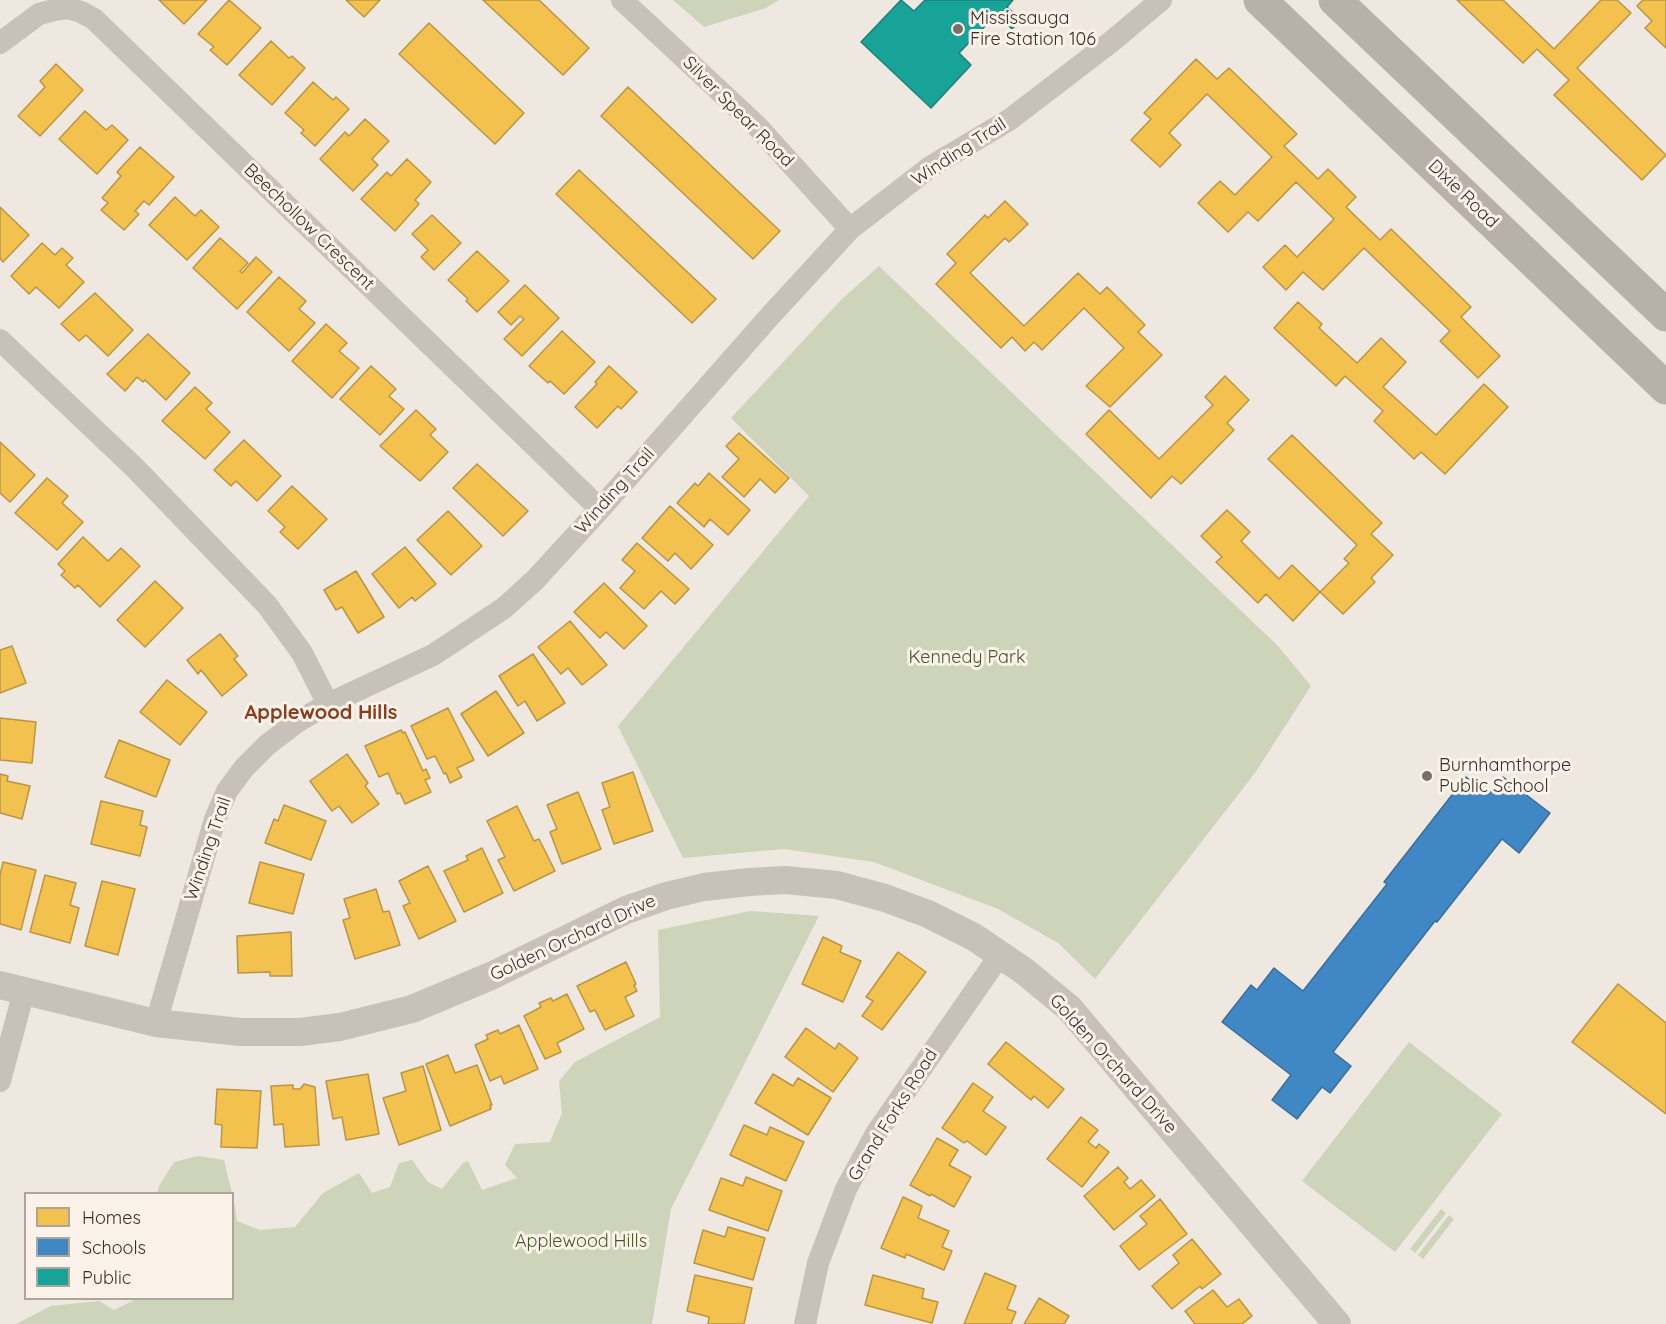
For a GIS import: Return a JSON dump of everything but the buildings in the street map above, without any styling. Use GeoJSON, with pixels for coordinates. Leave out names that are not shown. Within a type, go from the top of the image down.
{"type":"FeatureCollection","features":[{"type":"Feature","properties":{"kind":"main road","name":"Dixie Road"},"geometry":{"type":"LineString","coordinates":[[1260,0],[1666,388]]}},
{"type":"Feature","properties":{"kind":"main road"},"geometry":{"type":"LineString","coordinates":[[1335,0],[1666,315]]}},
{"type":"Feature","properties":{"kind":"street","name":"Silver Spear Road"},"geometry":{"type":"LineString","coordinates":[[622,0],[756,125],[850,229]]}},
{"type":"Feature","properties":{"kind":"street","name":"Winding Trail"},"geometry":{"type":"LineString","coordinates":[[156,1023],[215,819],[227,791],[244,768],[267,745],[297,722],[328,704],[433,655],[504,608],[535,579],[600,509],[850,229],[930,167],[1009,120],[1111,42],[1161,0]]}},
{"type":"Feature","properties":{"kind":"street","name":"Beechollow Crescent"},"geometry":{"type":"LineString","coordinates":[[0,43],[39,14],[54,10],[68,8],[94,19],[600,509]]}},
{"type":"Feature","properties":{"kind":"street"},"geometry":{"type":"LineString","coordinates":[[0,340],[136,469],[267,605],[302,653],[328,704]]}},
{"type":"Feature","properties":{"kind":"street","name":"Golden Orchard Drive"},"geometry":{"type":"LineString","coordinates":[[12,988],[156,1023],[240,1032],[300,1032],[340,1027],[379,1018],[442,998],[626,910],[666,896],[704,887],[749,882],[811,881],[837,885],[885,898],[928,914],[974,938],[1024,971],[1069,1008],[1337,1324]]}},
{"type":"Feature","properties":{"kind":"street","name":"Grand Forks Road"},"geometry":{"type":"LineString","coordinates":[[805,1324],[818,1263],[846,1190],[877,1132],[1000,955]]}},
{"type":"Feature","properties":{"kind":"street"},"geometry":{"type":"LineString","coordinates":[[0,1081],[12,988]]}},
{"type":"Feature","properties":{"kind":"green space"},"geometry":{"type":"Polygon","coordinates":[[[673,0],[779,0],[766,8],[704,27],[673,0]]]}},
{"type":"Feature","properties":{"kind":"green space","name":"Kennedy Park"},"geometry":{"type":"Polygon","coordinates":[[[879,266],[1278,646],[1311,686],[1255,773],[1095,979],[1058,943],[998,909],[874,862],[784,849],[683,858],[618,726],[809,496],[731,418],[841,300],[879,266]]]}},
{"type":"Feature","properties":{"kind":"green space","name":"Applewood Hills"},"geometry":{"type":"Polygon","coordinates":[[[751,911],[819,916],[671,1209],[652,1324],[16,1324],[51,1306],[99,1301],[114,1310],[134,1300],[234,1300],[234,1202],[237,1221],[260,1230],[295,1227],[323,1193],[359,1173],[372,1193],[390,1187],[399,1163],[412,1160],[428,1182],[442,1189],[463,1163],[468,1161],[482,1190],[517,1178],[505,1165],[515,1144],[550,1142],[562,1113],[559,1081],[575,1062],[660,1017],[658,930],[751,911]]]}},
{"type":"Feature","properties":{"kind":"green space"},"geometry":{"type":"Polygon","coordinates":[[[1409,1042],[1502,1114],[1395,1252],[1302,1181],[1409,1042]]]}},
{"type":"Feature","properties":{"kind":"green space"},"geometry":{"type":"Polygon","coordinates":[[[198,1156],[224,1160],[232,1192],[157,1192],[174,1162],[198,1156]]]}},
{"type":"Feature","properties":{"kind":"green space"},"geometry":{"type":"Polygon","coordinates":[[[1441,1209],[1446,1213],[1415,1253],[1410,1249],[1441,1209]]]}},
{"type":"Feature","properties":{"kind":"green space"},"geometry":{"type":"Polygon","coordinates":[[[1449,1215],[1454,1219],[1423,1259],[1418,1255],[1449,1215]]]}},
{"type":"Feature","properties":{"kind":"place","name":"Mississauga Fire Station 106"},"geometry":{"type":"Point","coordinates":[958,29]}},
{"type":"Feature","properties":{"kind":"place","name":"Burnhamthorpe Public School"},"geometry":{"type":"Point","coordinates":[1427,776]}},
{"type":"Feature","properties":{"kind":"district","name":"Applewood Hills"},"geometry":{"type":"Point","coordinates":[321,713]}}]}
